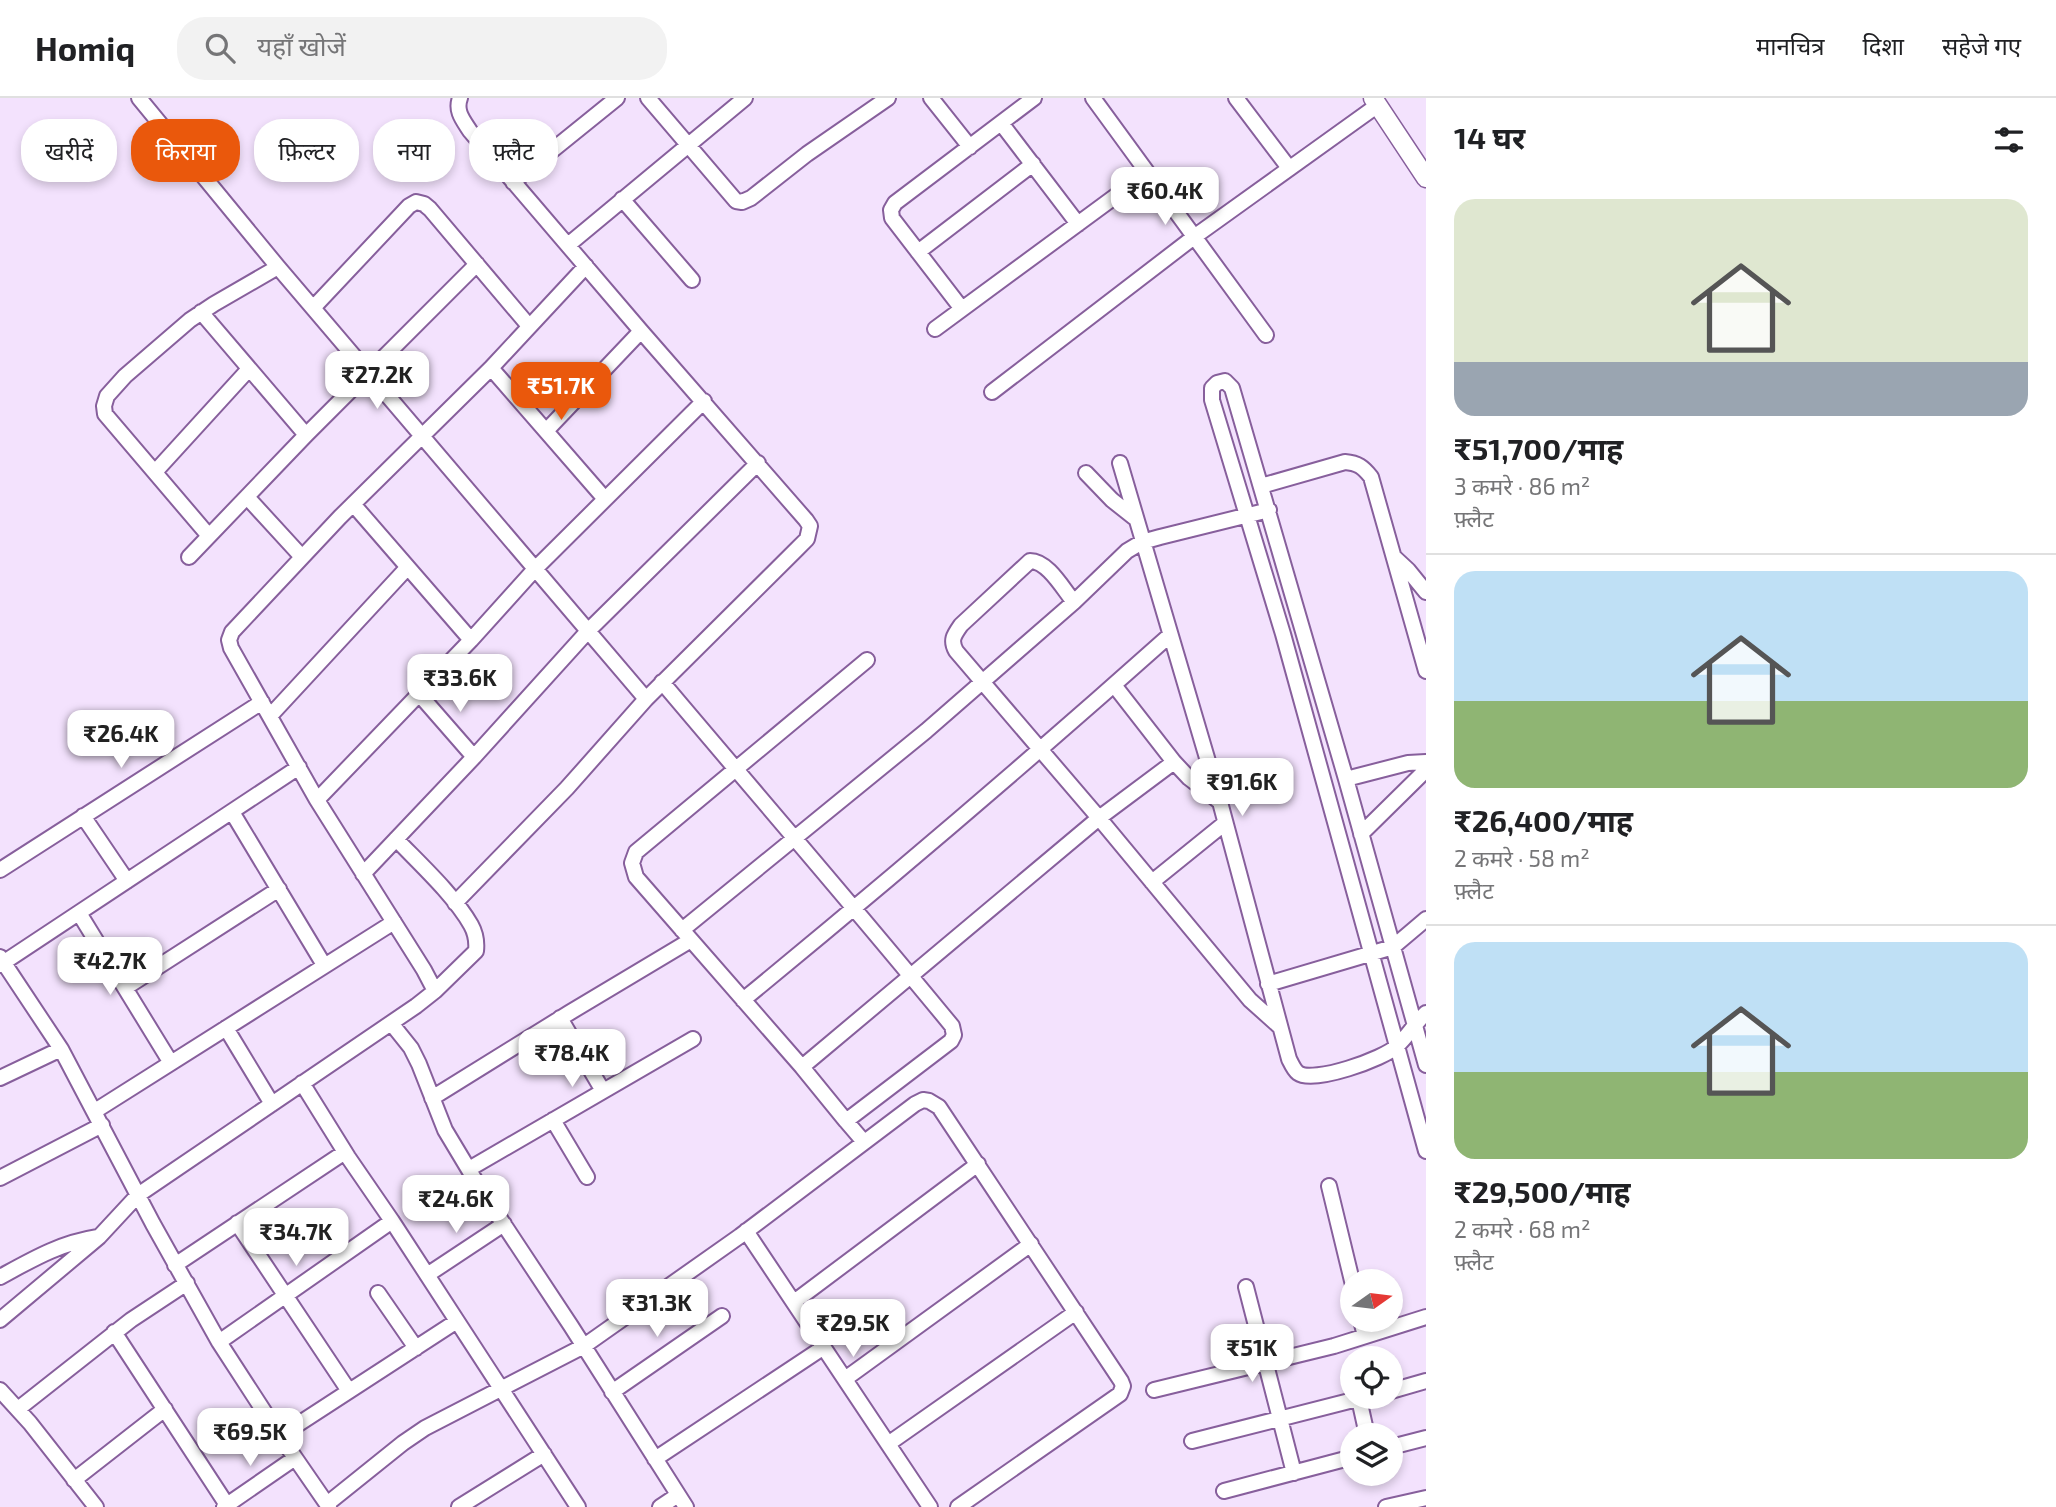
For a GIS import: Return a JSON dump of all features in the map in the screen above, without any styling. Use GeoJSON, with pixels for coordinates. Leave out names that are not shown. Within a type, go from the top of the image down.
{"type":"FeatureCollection","features":[{"type":"Feature","properties":{"kind":"street"},"geometry":{"type":"LineString","coordinates":[[139,98],[278,267],[646,699]]}},
{"type":"Feature","properties":{"kind":"street"},"geometry":{"type":"LineString","coordinates":[[460,98],[458,109],[469,127]]}},
{"type":"Feature","properties":{"kind":"street"},"geometry":{"type":"LineString","coordinates":[[558,146],[617,98]]}},
{"type":"Feature","properties":{"kind":"street"},"geometry":{"type":"LineString","coordinates":[[648,98],[736,201],[742,202],[751,198],[869,103],[888,98]]}},
{"type":"Feature","properties":{"kind":"street"},"geometry":{"type":"LineString","coordinates":[[568,245],[745,98]]}},
{"type":"Feature","properties":{"kind":"street"},"geometry":{"type":"LineString","coordinates":[[931,98],[970,147]]}},
{"type":"Feature","properties":{"kind":"street"},"geometry":{"type":"LineString","coordinates":[[962,309],[892,218],[891,210],[895,203],[1034,98]]}},
{"type":"Feature","properties":{"kind":"street"},"geometry":{"type":"LineString","coordinates":[[1093,98],[1266,335]]}},
{"type":"Feature","properties":{"kind":"street"},"geometry":{"type":"LineString","coordinates":[[1236,98],[1289,168]]}},
{"type":"Feature","properties":{"kind":"street"},"geometry":{"type":"LineString","coordinates":[[992,392],[1375,102],[1426,178]]}},
{"type":"Feature","properties":{"kind":"street"},"geometry":{"type":"LineString","coordinates":[[1001,123],[1078,223]]}},
{"type":"Feature","properties":{"kind":"street"},"geometry":{"type":"LineString","coordinates":[[918,252],[1033,164]]}},
{"type":"Feature","properties":{"kind":"street"},"geometry":{"type":"LineString","coordinates":[[935,330],[1147,173]]}},
{"type":"Feature","properties":{"kind":"street"},"geometry":{"type":"LineString","coordinates":[[454,902],[567,788],[662,682],[797,550],[810,533],[806,520],[758,463],[513,182]]}},
{"type":"Feature","properties":{"kind":"street"},"geometry":{"type":"LineString","coordinates":[[622,199],[692,281]]}},
{"type":"Feature","properties":{"kind":"street"},"geometry":{"type":"LineString","coordinates":[[313,308],[409,206],[416,202],[430,209],[529,326]]}},
{"type":"Feature","properties":{"kind":"street"},"geometry":{"type":"LineString","coordinates":[[189,556],[477,264]]}},
{"type":"Feature","properties":{"kind":"street"},"geometry":{"type":"LineString","coordinates":[[435,991],[317,800],[231,649],[229,640],[232,632],[353,504],[491,368],[586,266]]}},
{"type":"Feature","properties":{"kind":"street"},"geometry":{"type":"LineString","coordinates":[[209,536],[105,414],[104,406],[107,397],[125,376],[201,312],[278,267]]}},
{"type":"Feature","properties":{"kind":"street"},"geometry":{"type":"LineString","coordinates":[[201,312],[306,435]]}},
{"type":"Feature","properties":{"kind":"street"},"geometry":{"type":"LineString","coordinates":[[546,431],[641,331]]}},
{"type":"Feature","properties":{"kind":"street"},"geometry":{"type":"LineString","coordinates":[[491,368],[605,499]]}},
{"type":"Feature","properties":{"kind":"street"},"geometry":{"type":"LineString","coordinates":[[155,472],[249,369]]}},
{"type":"Feature","properties":{"kind":"street"},"geometry":{"type":"LineString","coordinates":[[1426,1065],[1421,1017],[1393,947],[1232,388],[1225,382],[1217,383],[1212,388],[1212,400],[1286,647],[1426,1152]]}},
{"type":"Feature","properties":{"kind":"street"},"geometry":{"type":"LineString","coordinates":[[317,800],[471,640],[535,569],[704,401]]}},
{"type":"Feature","properties":{"kind":"street"},"geometry":{"type":"LineString","coordinates":[[1261,486],[1345,462],[1363,467],[1371,477],[1393,557],[1424,652],[1426,671]]}},
{"type":"Feature","properties":{"kind":"street"},"geometry":{"type":"LineString","coordinates":[[363,874],[588,631],[758,463]]}},
{"type":"Feature","properties":{"kind":"street"},"geometry":{"type":"LineString","coordinates":[[1120,463],[1220,802],[1289,1059],[1297,1073],[1307,1077],[1321,1076],[1374,1060],[1397,1047],[1421,1017]]}},
{"type":"Feature","properties":{"kind":"street"},"geometry":{"type":"LineString","coordinates":[[1086,473],[1112,500],[1136,519]]}},
{"type":"Feature","properties":{"kind":"street"},"geometry":{"type":"LineString","coordinates":[[247,496],[302,558]]}},
{"type":"Feature","properties":{"kind":"street"},"geometry":{"type":"LineString","coordinates":[[353,504],[471,640]]}},
{"type":"Feature","properties":{"kind":"street"},"geometry":{"type":"LineString","coordinates":[[432,1098],[687,935],[794,839],[1074,602],[1127,551],[1142,542],[1269,510]]}},
{"type":"Feature","properties":{"kind":"street"},"geometry":{"type":"LineString","coordinates":[[1393,557],[1426,592]]}},
{"type":"Feature","properties":{"kind":"street"},"geometry":{"type":"LineString","coordinates":[[1074,602],[1045,566],[1037,561],[1030,561],[961,625],[952,637],[952,645],[1250,1000],[1279,1026]]}},
{"type":"Feature","properties":{"kind":"street"},"geometry":{"type":"LineString","coordinates":[[270,716],[407,568]]}},
{"type":"Feature","properties":{"kind":"street"},"geometry":{"type":"LineString","coordinates":[[743,1000],[1041,750],[1170,635]]}},
{"type":"Feature","properties":{"kind":"street"},"geometry":{"type":"LineString","coordinates":[[864,1142],[803,1067],[636,877],[632,863],[636,852],[867,660]]}},
{"type":"Feature","properties":{"kind":"street"},"geometry":{"type":"LineString","coordinates":[[662,682],[952,1026],[954,1035],[951,1041],[846,1121]]}},
{"type":"Feature","properties":{"kind":"street"},"geometry":{"type":"LineString","coordinates":[[1114,685],[1174,762],[1189,778],[1220,802]]}},
{"type":"Feature","properties":{"kind":"street"},"geometry":{"type":"LineString","coordinates":[[419,694],[474,757]]}},
{"type":"Feature","properties":{"kind":"street"},"geometry":{"type":"LineString","coordinates":[[0,870],[262,702]]}},
{"type":"Feature","properties":{"kind":"street"},"geometry":{"type":"LineString","coordinates":[[803,1067],[1099,818],[1174,762]]}},
{"type":"Feature","properties":{"kind":"street"},"geometry":{"type":"LineString","coordinates":[[1346,779],[1426,762]]}},
{"type":"Feature","properties":{"kind":"street"},"geometry":{"type":"LineString","coordinates":[[299,767],[79,913],[1,961],[61,1049],[175,1265],[219,1342],[328,1506],[425,1429],[584,1346],[747,1231],[923,1100],[939,1107],[1123,1386],[1120,1394],[958,1507]]}},
{"type":"Feature","properties":{"kind":"street"},"geometry":{"type":"LineString","coordinates":[[1361,834],[1426,770]]}},
{"type":"Feature","properties":{"kind":"street"},"geometry":{"type":"LineString","coordinates":[[232,812],[324,965]]}},
{"type":"Feature","properties":{"kind":"street"},"geometry":{"type":"LineString","coordinates":[[83,816],[127,881]]}},
{"type":"Feature","properties":{"kind":"street"},"geometry":{"type":"LineString","coordinates":[[1152,882],[1225,822]]}},
{"type":"Feature","properties":{"kind":"street"},"geometry":{"type":"LineString","coordinates":[[0,1320],[99,1237],[138,1195],[391,1023],[435,991],[476,951],[477,939],[454,902],[396,839]]}},
{"type":"Feature","properties":{"kind":"street"},"geometry":{"type":"LineString","coordinates":[[125,988],[278,889]]}},
{"type":"Feature","properties":{"kind":"street"},"geometry":{"type":"LineString","coordinates":[[79,913],[171,1063]]}},
{"type":"Feature","properties":{"kind":"street"},"geometry":{"type":"LineString","coordinates":[[1268,984],[1393,947],[1426,919]]}},
{"type":"Feature","properties":{"kind":"street"},"geometry":{"type":"LineString","coordinates":[[0,1178],[98,1118],[171,1063],[394,922]]}},
{"type":"Feature","properties":{"kind":"street"},"geometry":{"type":"LineString","coordinates":[[560,1018],[603,1091]]}},
{"type":"Feature","properties":{"kind":"street"},"geometry":{"type":"LineString","coordinates":[[391,1023],[411,1048],[426,1078],[445,1130],[682,1501],[660,1507]]}},
{"type":"Feature","properties":{"kind":"street"},"geometry":{"type":"LineString","coordinates":[[226,1028],[271,1104]]}},
{"type":"Feature","properties":{"kind":"street"},"geometry":{"type":"LineString","coordinates":[[469,1169],[693,1039]]}},
{"type":"Feature","properties":{"kind":"street"},"geometry":{"type":"LineString","coordinates":[[0,1078],[61,1049]]}},
{"type":"Feature","properties":{"kind":"street"},"geometry":{"type":"LineString","coordinates":[[302,1083],[578,1507]]}},
{"type":"Feature","properties":{"kind":"street"},"geometry":{"type":"LineString","coordinates":[[553,1120],[587,1177]]}},
{"type":"Feature","properties":{"kind":"street"},"geometry":{"type":"LineString","coordinates":[[175,1265],[345,1152]]}},
{"type":"Feature","properties":{"kind":"street"},"geometry":{"type":"LineString","coordinates":[[794,1302],[978,1164]]}},
{"type":"Feature","properties":{"kind":"street"},"geometry":{"type":"LineString","coordinates":[[1329,1186],[1349,1269]]}},
{"type":"Feature","properties":{"kind":"street"},"geometry":{"type":"LineString","coordinates":[[219,1342],[392,1221]]}},
{"type":"Feature","properties":{"kind":"street"},"geometry":{"type":"LineString","coordinates":[[237,1223],[349,1391]]}},
{"type":"Feature","properties":{"kind":"street"},"geometry":{"type":"LineString","coordinates":[[427,1275],[504,1224]]}},
{"type":"Feature","properties":{"kind":"street"},"geometry":{"type":"LineString","coordinates":[[747,1231],[930,1507]]}},
{"type":"Feature","properties":{"kind":"street"},"geometry":{"type":"LineString","coordinates":[[0,1277],[50,1250],[74,1241],[99,1237]]}},
{"type":"Feature","properties":{"kind":"street"},"geometry":{"type":"LineString","coordinates":[[845,1379],[1031,1244]]}},
{"type":"Feature","properties":{"kind":"street"},"geometry":{"type":"LineString","coordinates":[[18,1409],[114,1332],[187,1283]]}},
{"type":"Feature","properties":{"kind":"street"},"geometry":{"type":"LineString","coordinates":[[1246,1287],[1294,1473]]}},
{"type":"Feature","properties":{"kind":"street"},"geometry":{"type":"LineString","coordinates":[[378,1293],[416,1348]]}},
{"type":"Feature","properties":{"kind":"street"},"geometry":{"type":"LineString","coordinates":[[888,1444],[1076,1312]]}},
{"type":"Feature","properties":{"kind":"street"},"geometry":{"type":"LineString","coordinates":[[612,1392],[722,1316]]}},
{"type":"Feature","properties":{"kind":"street"},"geometry":{"type":"LineString","coordinates":[[1154,1390],[1264,1364],[1426,1317]]}},
{"type":"Feature","properties":{"kind":"street"},"geometry":{"type":"LineString","coordinates":[[280,1436],[457,1321]]}},
{"type":"Feature","properties":{"kind":"street"},"geometry":{"type":"LineString","coordinates":[[114,1332],[225,1506],[295,1458]]}},
{"type":"Feature","properties":{"kind":"street"},"geometry":{"type":"LineString","coordinates":[[1364,1332],[1365,1336]]}},
{"type":"Feature","properties":{"kind":"street"},"geometry":{"type":"LineString","coordinates":[[655,1458],[824,1347]]}},
{"type":"Feature","properties":{"kind":"street"},"geometry":{"type":"LineString","coordinates":[[1403,1388],[1426,1381]]}},
{"type":"Feature","properties":{"kind":"street"},"geometry":{"type":"LineString","coordinates":[[0,1390],[96,1507]]}},
{"type":"Feature","properties":{"kind":"street"},"geometry":{"type":"LineString","coordinates":[[1192,1441],[1340,1404]]}},
{"type":"Feature","properties":{"kind":"street"},"geometry":{"type":"LineString","coordinates":[[74,1480],[164,1409]]}},
{"type":"Feature","properties":{"kind":"street"},"geometry":{"type":"LineString","coordinates":[[1403,1444],[1426,1438]]}},
{"type":"Feature","properties":{"kind":"street"},"geometry":{"type":"LineString","coordinates":[[459,1507],[544,1454]]}},
{"type":"Feature","properties":{"kind":"street"},"geometry":{"type":"LineString","coordinates":[[1224,1491],[1340,1461]]}},
{"type":"Feature","properties":{"kind":"street"},"geometry":{"type":"LineString","coordinates":[[1386,1507],[1426,1498]]}}]}
